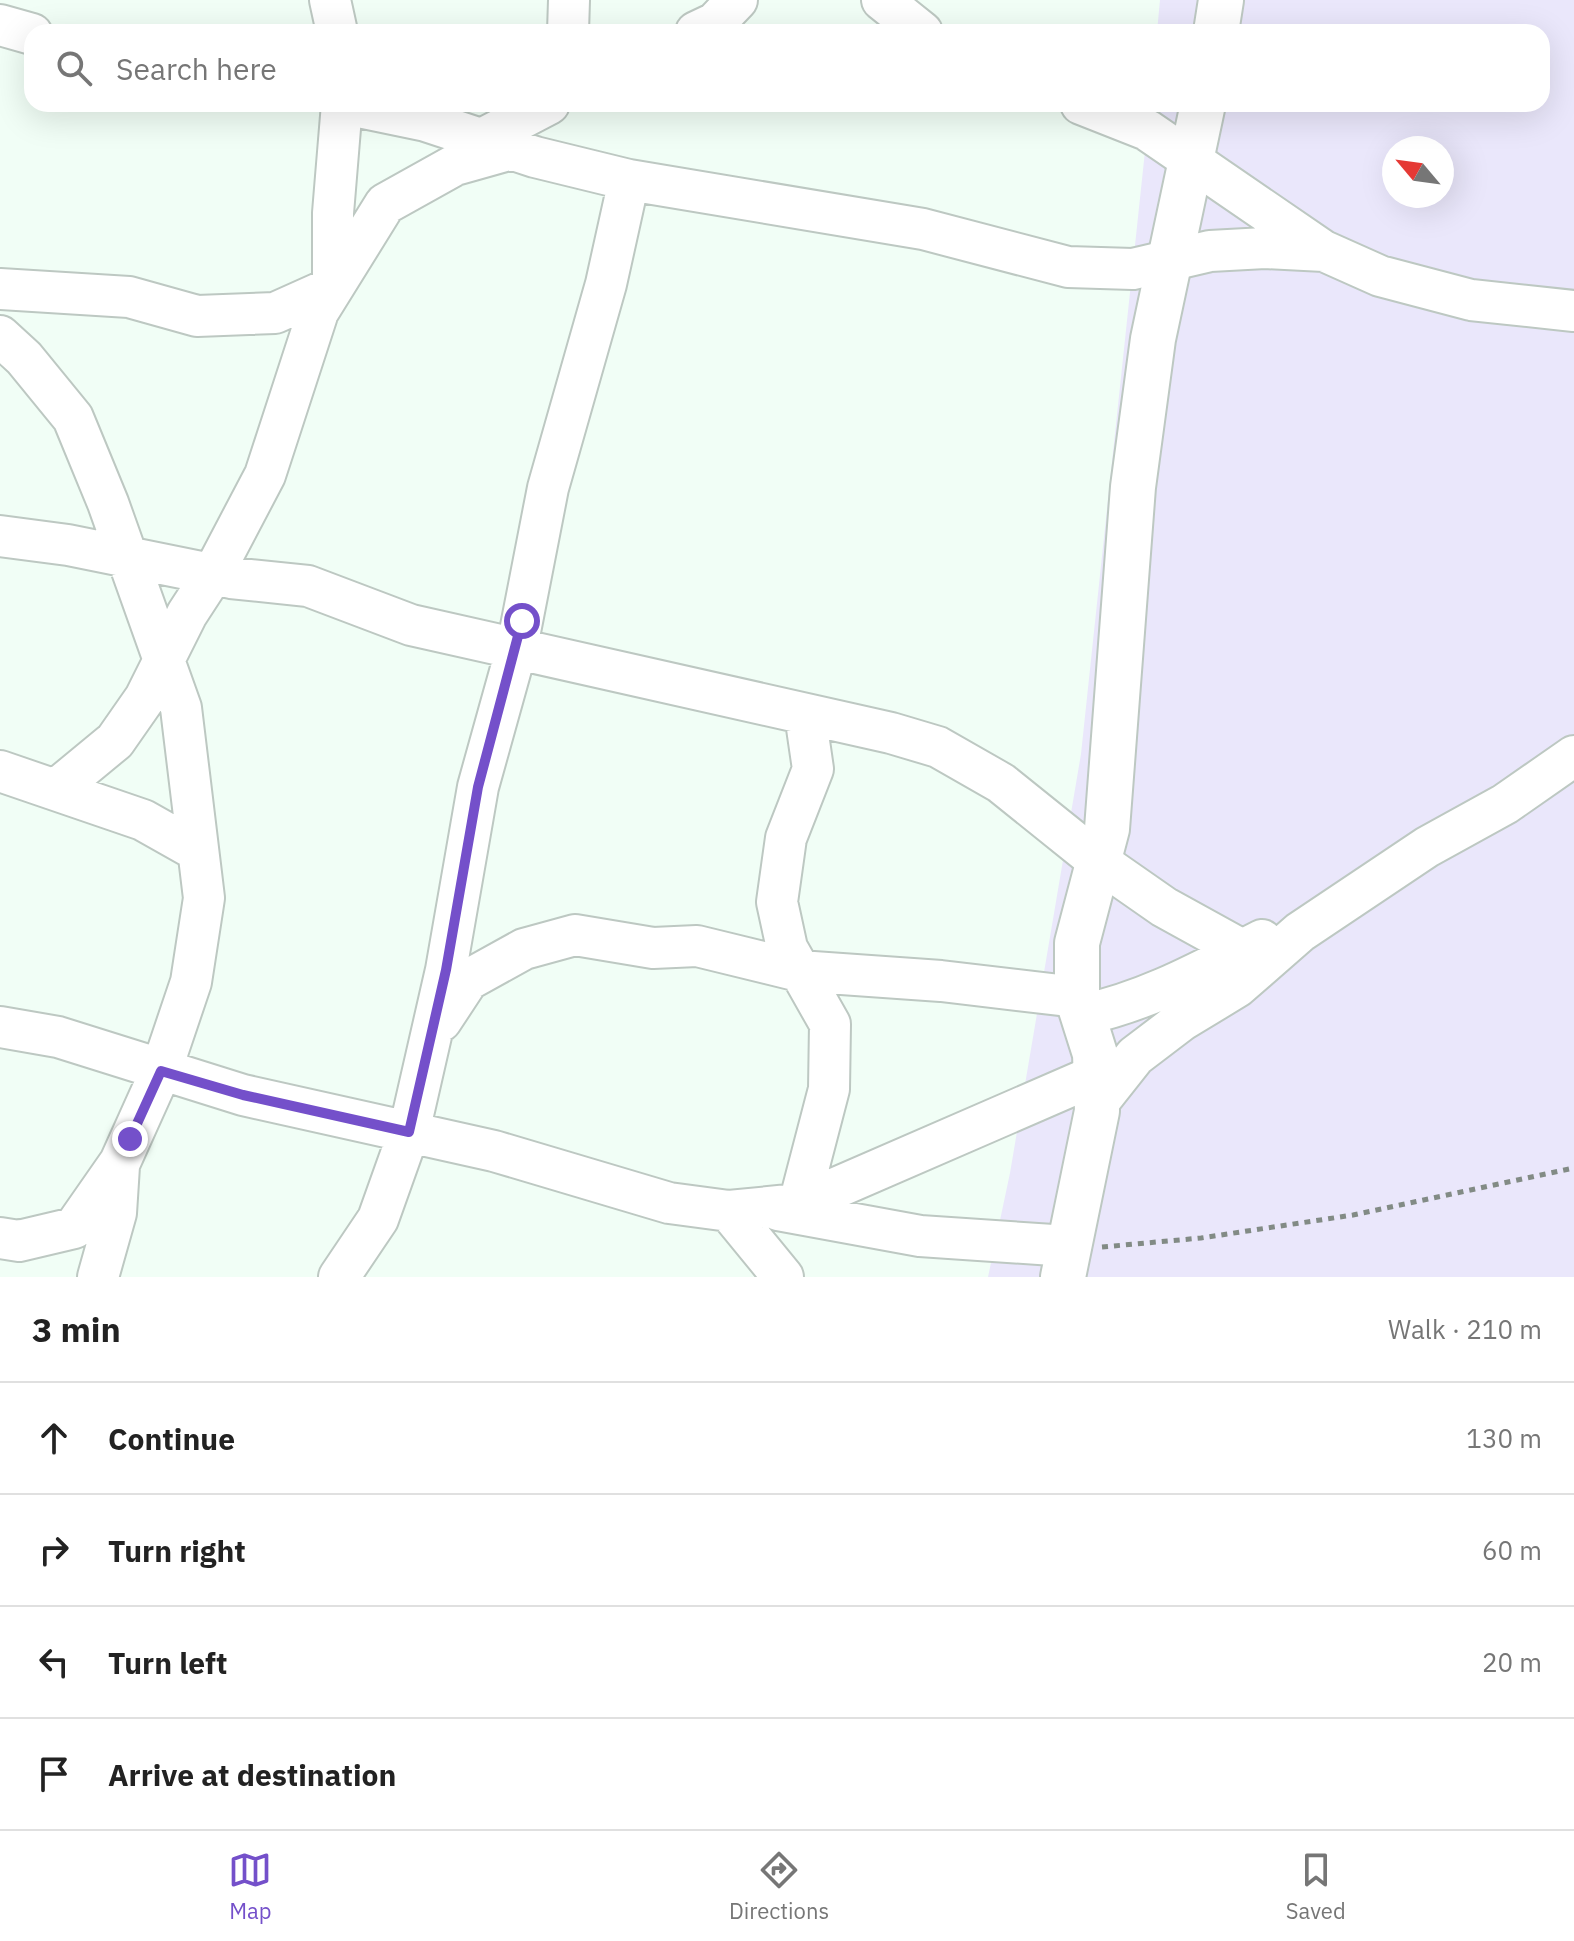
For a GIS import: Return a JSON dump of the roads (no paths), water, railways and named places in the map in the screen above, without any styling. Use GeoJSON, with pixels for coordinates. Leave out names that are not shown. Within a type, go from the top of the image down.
{"type":"FeatureCollection","features":[{"type":"Feature","properties":{"kind":"main road"},"geometry":{"type":"LineString","coordinates":[[1217,24],[1221,0]]}},
{"type":"Feature","properties":{"kind":"main road"},"geometry":{"type":"LineString","coordinates":[[1066,1262],[1096,1090],[1095,1054],[1080,1006],[1077,943],[1107,829],[1133,487],[1153,339],[1201,112]]}},
{"type":"Feature","properties":{"kind":"street"},"geometry":{"type":"LineString","coordinates":[[330,0],[335,24]]}},
{"type":"Feature","properties":{"kind":"street"},"geometry":{"type":"LineString","coordinates":[[568,24],[569,0]]}},
{"type":"Feature","properties":{"kind":"street"},"geometry":{"type":"LineString","coordinates":[[713,24],[737,0]]}},
{"type":"Feature","properties":{"kind":"street"},"geometry":{"type":"LineString","coordinates":[[882,0],[912,24]]}},
{"type":"Feature","properties":{"kind":"street"},"geometry":{"type":"LineString","coordinates":[[0,25],[24,32]]}},
{"type":"Feature","properties":{"kind":"street"},"geometry":{"type":"LineString","coordinates":[[333,287],[333,213],[342,112]]}},
{"type":"Feature","properties":{"kind":"street"},"geometry":{"type":"LineString","coordinates":[[382,112],[426,121],[629,180],[779,208],[923,229],[1068,267],[1133,269],[1172,258],[1265,248],[1324,251]]}},
{"type":"Feature","properties":{"kind":"street"},"geometry":{"type":"LineString","coordinates":[[58,788],[115,741],[165,662],[187,614],[213,574],[265,475],[318,312],[385,204],[497,144],[539,112]]}},
{"type":"Feature","properties":{"kind":"street"},"geometry":{"type":"LineString","coordinates":[[1101,112],[1147,130],[1324,251],[1380,276],[1471,300],[1574,311]]}},
{"type":"Feature","properties":{"kind":"street"},"geometry":{"type":"LineString","coordinates":[[363,1277],[378,1219],[409,1132],[446,970],[478,787],[517,647],[548,488],[606,284],[629,180]]}},
{"type":"Feature","properties":{"kind":"street"},"geometry":{"type":"LineString","coordinates":[[0,289],[129,297],[197,316],[275,313],[333,287]]}},
{"type":"Feature","properties":{"kind":"street"},"geometry":{"type":"LineString","coordinates":[[0,336],[24,358],[73,418],[128,556],[181,708],[204,898],[191,982],[161,1071],[120,1162],[74,1228],[19,1241],[0,1238]]}},
{"type":"Feature","properties":{"kind":"street"},"geometry":{"type":"LineString","coordinates":[[0,536],[128,556],[213,574],[308,586],[411,625],[517,647],[938,747],[1001,783],[1098,861],[1164,907],[1242,950]]}},
{"type":"Feature","properties":{"kind":"street"},"geometry":{"type":"LineString","coordinates":[[783,1277],[765,1208],[829,1089],[830,1024],[787,948],[777,902],[786,838],[813,769],[805,714]]}},
{"type":"Feature","properties":{"kind":"street"},"geometry":{"type":"LineString","coordinates":[[765,1208],[1096,1090],[1181,1021],[1237,987],[1300,932],[1427,847],[1505,804],[1574,756]]}},
{"type":"Feature","properties":{"kind":"street"},"geometry":{"type":"LineString","coordinates":[[0,771],[58,788],[143,820],[198,851]]}},
{"type":"Feature","properties":{"kind":"street"},"geometry":{"type":"LineString","coordinates":[[428,1041],[468,980],[524,949],[575,935],[653,948],[697,946],[799,971],[941,981],[1080,1006],[1125,1006],[1199,975],[1362,889]]}},
{"type":"Feature","properties":{"kind":"street"},"geometry":{"type":"LineString","coordinates":[[0,1027],[58,1037],[243,1095],[494,1151],[669,1203],[765,1208],[1066,1262]]}},
{"type":"Feature","properties":{"kind":"street"},"geometry":{"type":"LineString","coordinates":[[98,1277],[116,1213],[120,1162]]}},
{"type":"Feature","properties":{"kind":"street"},"geometry":{"type":"LineString","coordinates":[[339,1277],[378,1219]]}}]}
